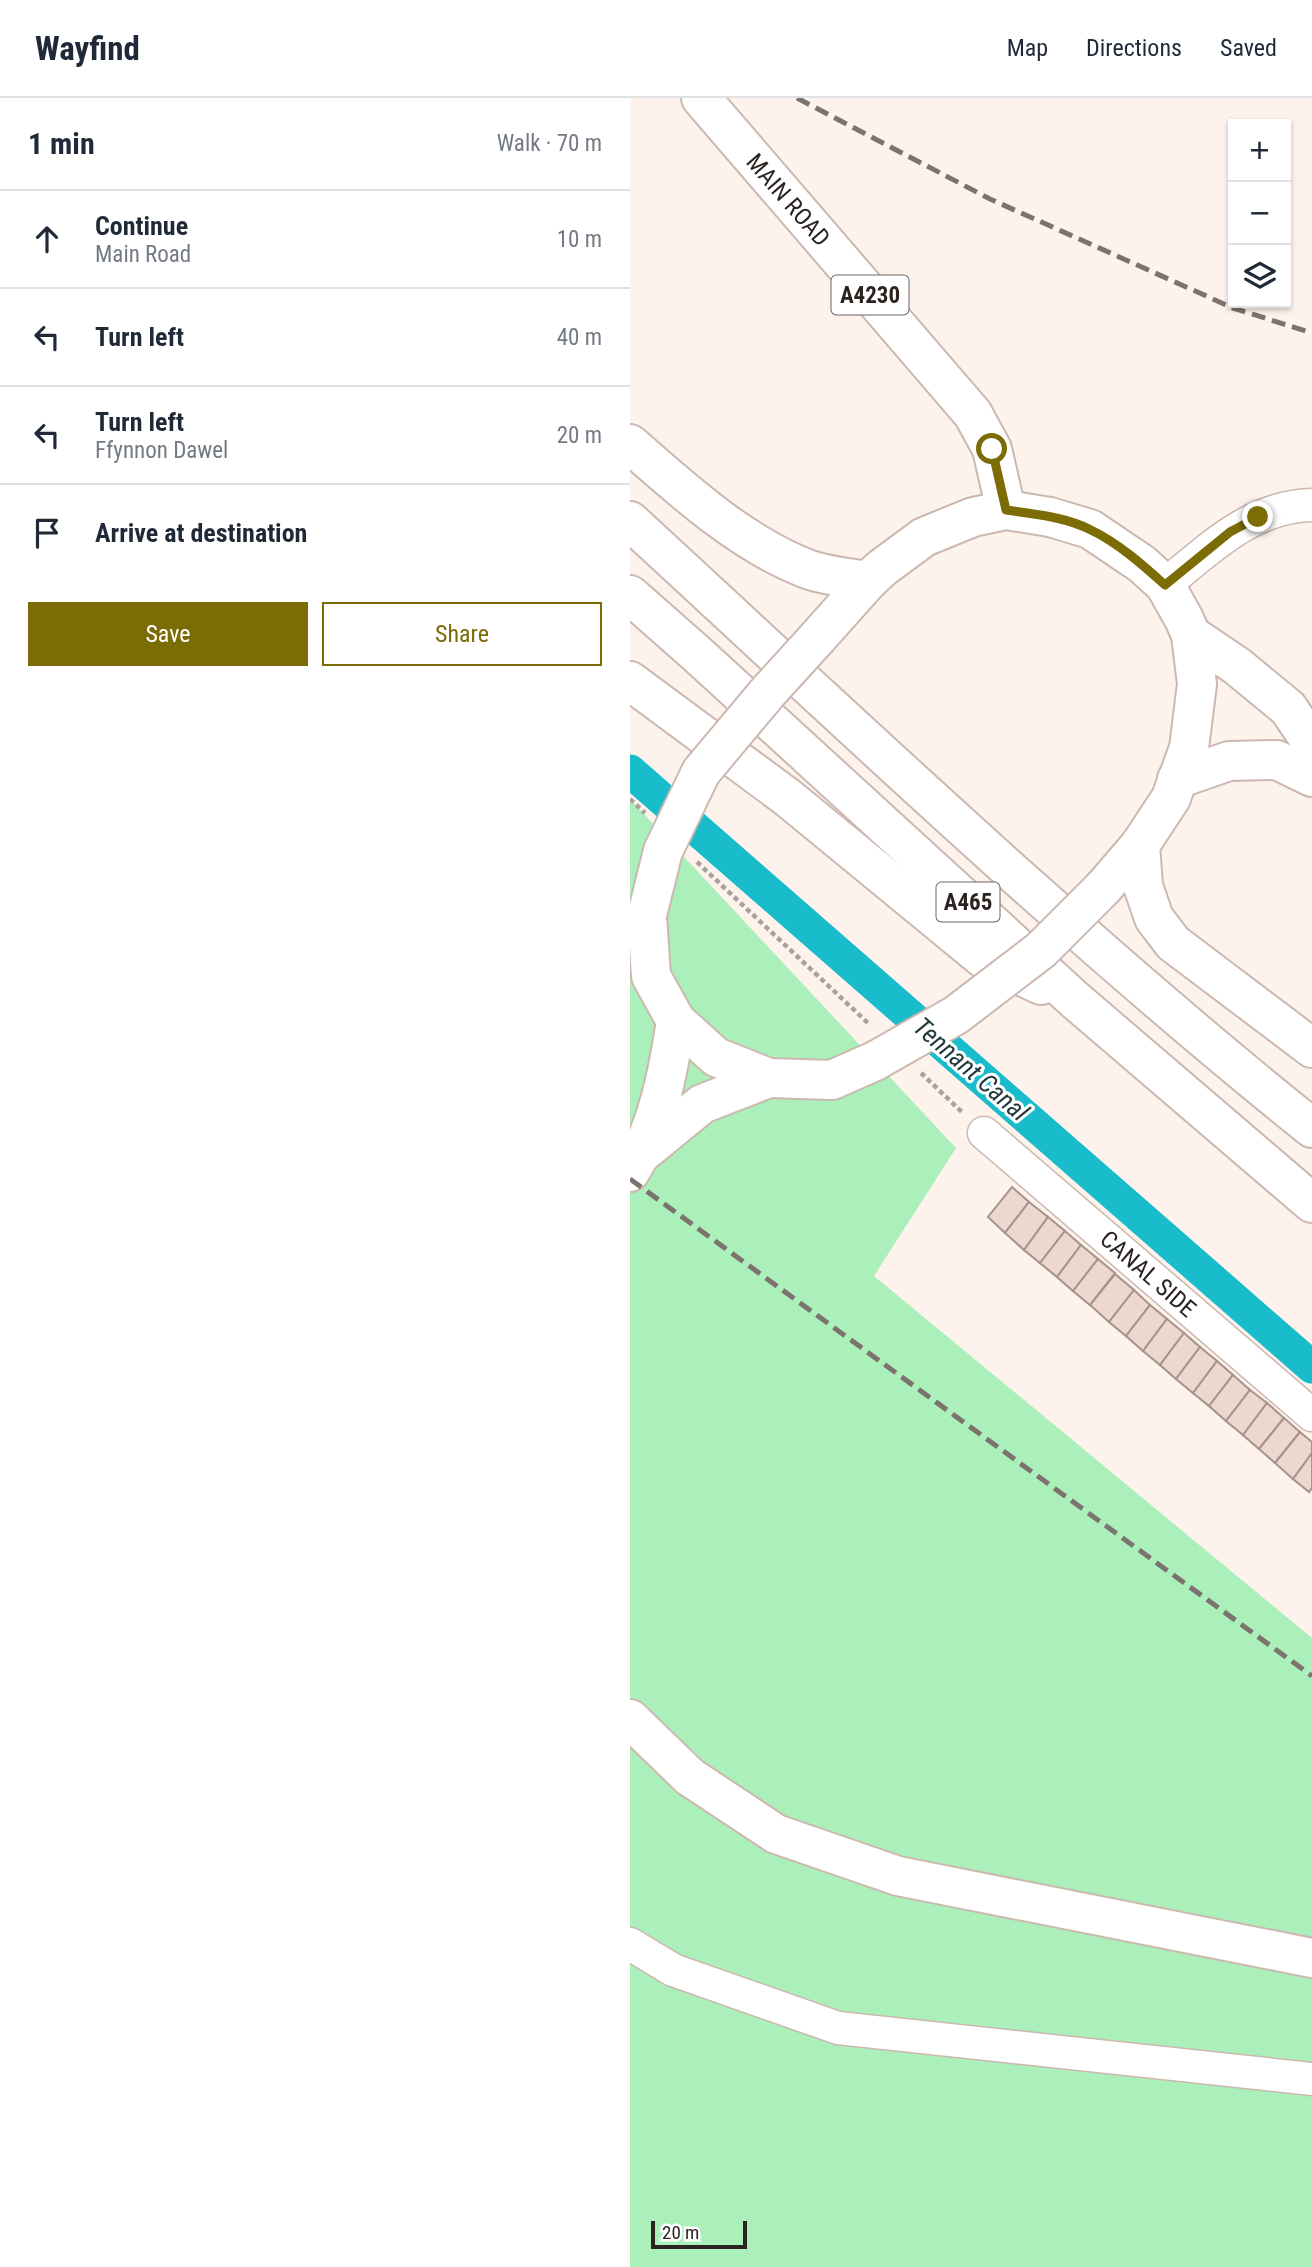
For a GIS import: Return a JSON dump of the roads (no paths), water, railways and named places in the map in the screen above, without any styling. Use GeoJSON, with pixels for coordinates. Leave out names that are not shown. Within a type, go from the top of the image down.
{"type":"FeatureCollection","features":[{"type":"Feature","properties":{"kind":"main road","name":"MAIN ROAD"},"geometry":{"type":"LineString","coordinates":[[701,98],[973,414],[992,449],[1006,510]]}},
{"type":"Feature","properties":{"kind":"main road"},"geometry":{"type":"LineString","coordinates":[[630,444],[677,486],[768,552],[812,571],[868,581]]}},
{"type":"Feature","properties":{"kind":"main road"},"geometry":{"type":"LineString","coordinates":[[1006,510],[1049,517],[1090,529],[1142,564],[1165,585],[1184,618],[1191,635],[1197,684],[1189,748],[1171,797],[1140,845],[1104,887],[1041,950],[956,1015],[874,1045],[832,1080],[769,1078],[716,1057],[676,1020],[652,976],[647,915],[663,851],[701,772],[768,692],[868,581],[923,537],[973,517],[1006,510]]}},
{"type":"Feature","properties":{"kind":"main road","name":"A465"},"geometry":{"type":"LineString","coordinates":[[630,521],[1015,874],[1234,1065],[1312,1128]]}},
{"type":"Feature","properties":{"kind":"main road","name":"A465"},"geometry":{"type":"LineString","coordinates":[[630,595],[1074,1000],[1312,1203]]}},
{"type":"Feature","properties":{"kind":"main road"},"geometry":{"type":"LineString","coordinates":[[1191,635],[1237,666],[1288,708],[1312,743]]}},
{"type":"Feature","properties":{"kind":"main road","name":"A465"},"geometry":{"type":"LineString","coordinates":[[630,681],[787,797],[983,958],[1074,1000]]}},
{"type":"Feature","properties":{"kind":"main road"},"geometry":{"type":"LineString","coordinates":[[1177,779],[1229,761],[1277,760],[1312,777]]}},
{"type":"Feature","properties":{"kind":"main road"},"geometry":{"type":"LineString","coordinates":[[1140,845],[1143,886],[1154,918],[1173,943],[1312,1048]]}},
{"type":"Feature","properties":{"kind":"main road"},"geometry":{"type":"LineString","coordinates":[[636,1163],[666,1080],[676,1020]]}},
{"type":"Feature","properties":{"kind":"main road"},"geometry":{"type":"LineString","coordinates":[[636,1163],[702,1104],[769,1078]]}},
{"type":"Feature","properties":{"kind":"main road"},"geometry":{"type":"LineString","coordinates":[[630,1719],[690,1777],[775,1834],[898,1876],[1312,1958]]}},
{"type":"Feature","properties":{"kind":"street"},"geometry":{"type":"LineString","coordinates":[[1165,585],[1230,532],[1258,517],[1282,509],[1312,505]]}},
{"type":"Feature","properties":{"kind":"street","name":"CANAL SIDE"},"geometry":{"type":"LineString","coordinates":[[984,1133],[1312,1415]]}},
{"type":"Feature","properties":{"kind":"street"},"geometry":{"type":"LineString","coordinates":[[630,1944],[673,1970],[838,2028],[1312,2079]]}},
{"type":"Feature","properties":{"kind":"waterway","name":"Tennant Canal"},"geometry":{"type":"LineString","coordinates":[[630,771],[1312,1367]]}},
{"type":"Feature","properties":{"kind":"railway"},"geometry":{"type":"LineString","coordinates":[[797,98],[990,199],[1233,308],[1312,333]]}},
{"type":"Feature","properties":{"kind":"railway"},"geometry":{"type":"LineString","coordinates":[[630,1179],[1312,1676]]}}]}
